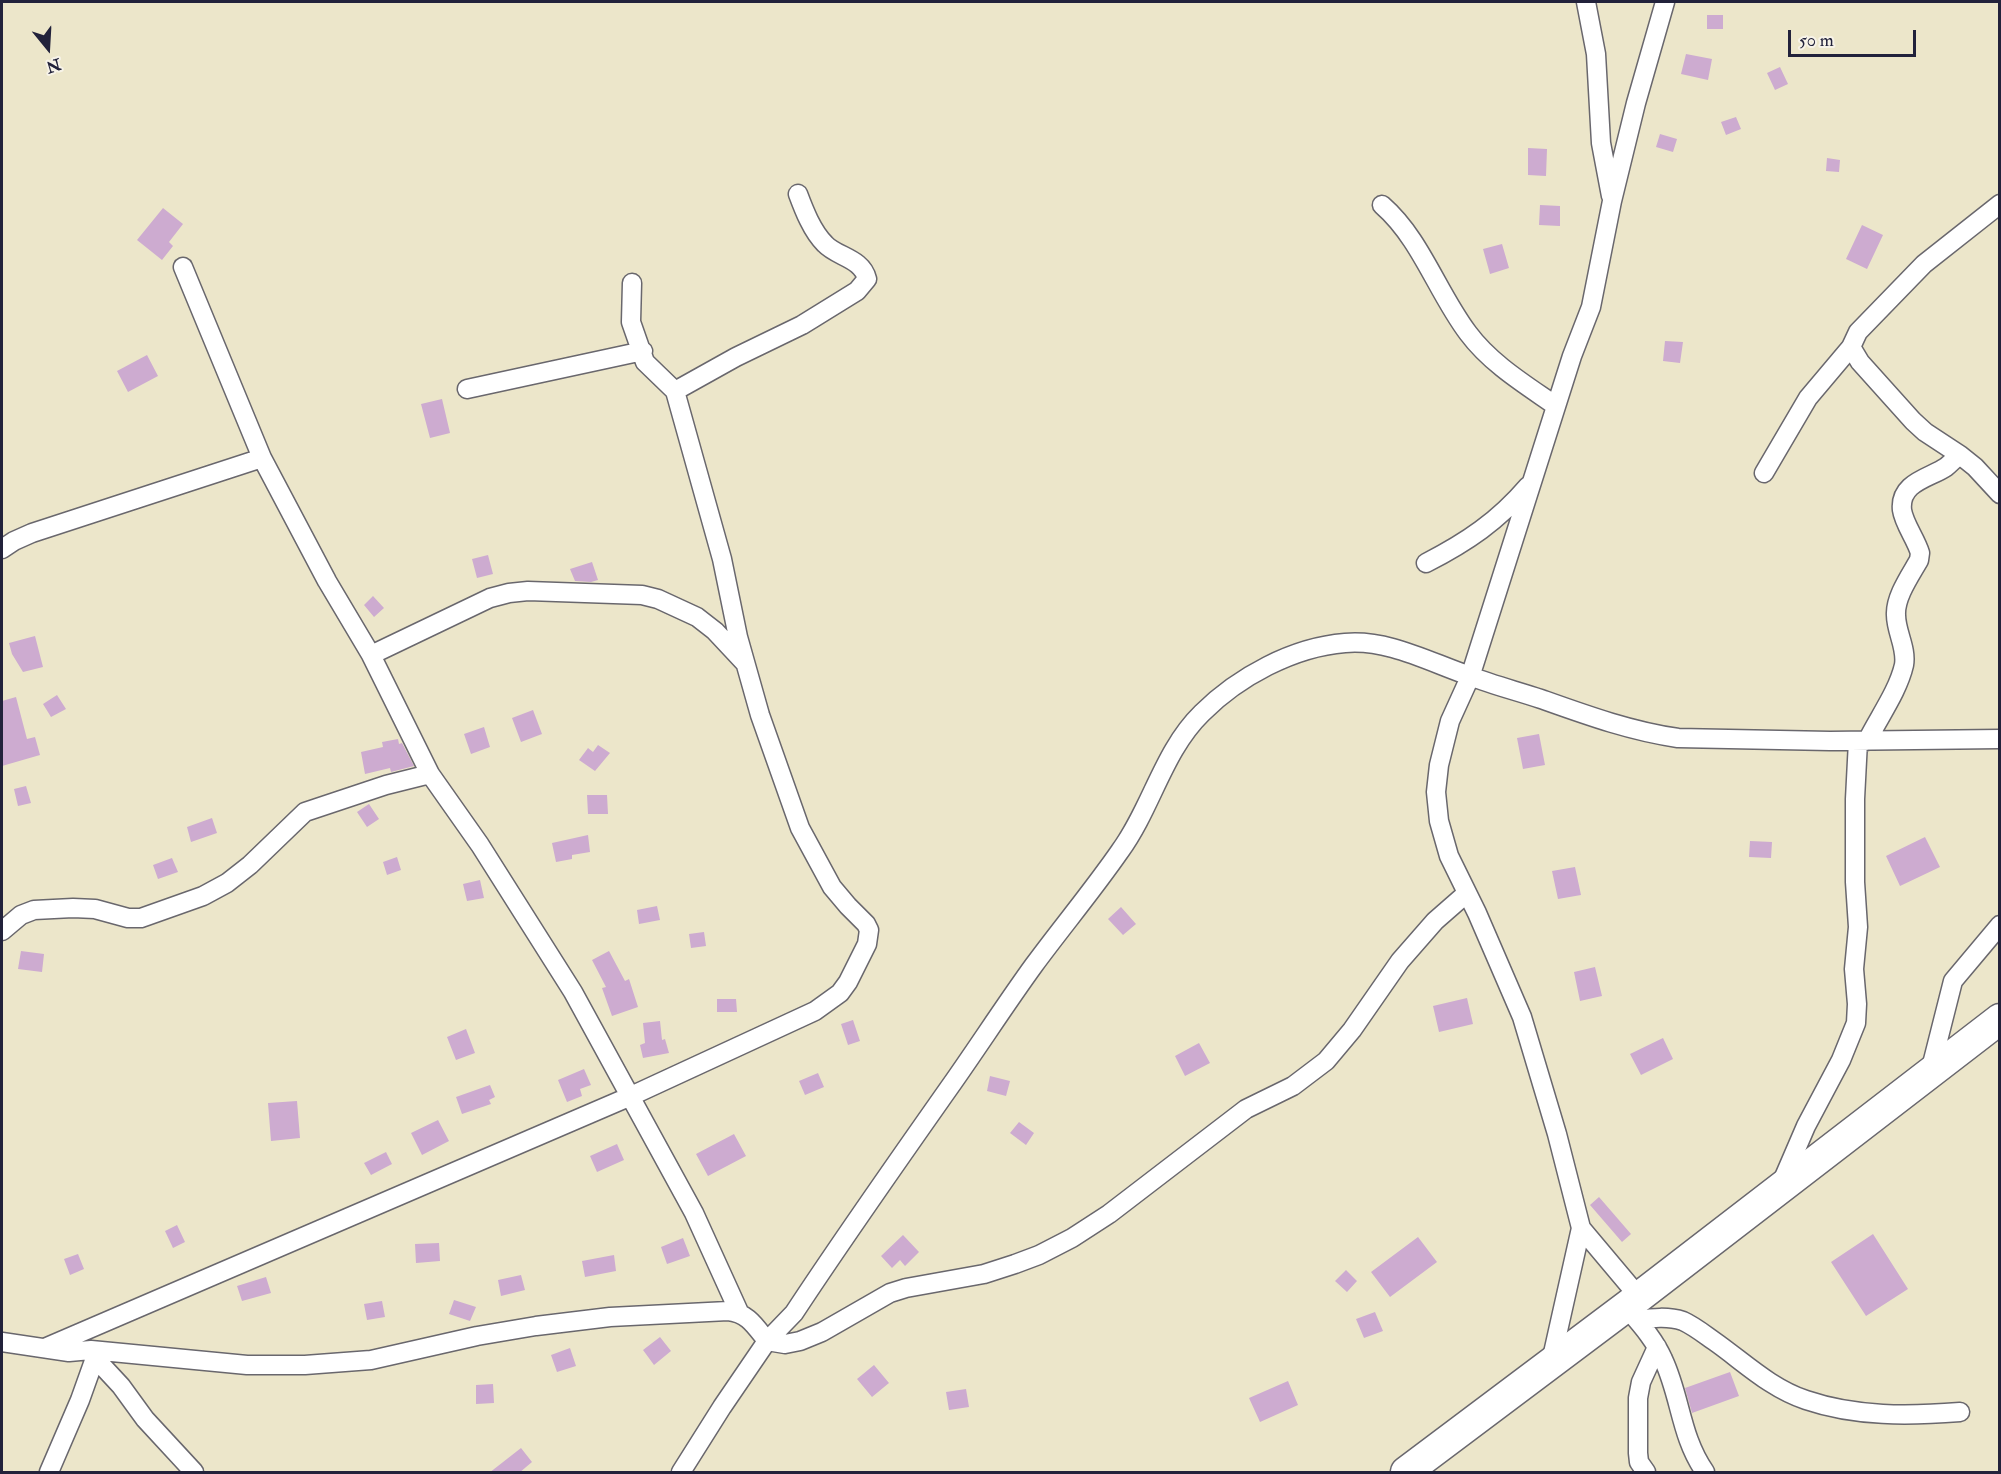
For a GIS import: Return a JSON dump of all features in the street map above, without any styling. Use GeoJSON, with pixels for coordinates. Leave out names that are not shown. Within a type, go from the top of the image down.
{"type":"FeatureCollection","features":[{"type":"Feature","properties":{"kind":"main road"},"geometry":{"type":"LineString","coordinates":[[1406,1473],[1551,1362],[1634,1308],[1779,1188],[2000,1019]]}},
{"type":"Feature","properties":{"kind":"street"},"geometry":{"type":"LineString","coordinates":[[1586,2],[1596,54],[1601,143],[1612,201]]}},
{"type":"Feature","properties":{"kind":"street"},"geometry":{"type":"LineString","coordinates":[[1665,2],[1636,103],[1612,201],[1591,307],[1572,356],[1470,677],[1450,721],[1439,765],[1436,792],[1439,821],[1449,856],[1522,1017],[1554,1123],[1581,1228],[1634,1308],[1664,1360],[1687,1438],[1705,1473]]}},
{"type":"Feature","properties":{"kind":"street"},"geometry":{"type":"LineString","coordinates":[[675,391],[736,357],[802,325],[857,291],[867,279],[862,268],[847,256],[825,244],[804,211],[798,194]]}},
{"type":"Feature","properties":{"kind":"street"},"geometry":{"type":"LineString","coordinates":[[1764,473],[1808,398],[1851,347],[1858,333],[1917,270],[2000,204]]}},
{"type":"Feature","properties":{"kind":"street"},"geometry":{"type":"LineString","coordinates":[[1382,205],[1400,223],[1468,334],[1498,364],[1556,406]]}},
{"type":"Feature","properties":{"kind":"street"},"geometry":{"type":"LineString","coordinates":[[183,267],[262,458],[327,581],[371,655],[430,774],[480,845],[573,992],[694,1213],[739,1312],[750,1319],[767,1341],[785,1344],[800,1341],[822,1332],[890,1293],[984,1274],[1039,1255],[1072,1238],[1138,1192],[1246,1109],[1293,1086],[1326,1061],[1352,1030],[1400,961],[1436,921],[1467,893]]}},
{"type":"Feature","properties":{"kind":"street"},"geometry":{"type":"LineString","coordinates":[[47,1347],[631,1096],[814,1011],[840,993],[848,982],[867,944],[869,930],[832,887],[800,828],[760,716],[722,559],[675,391],[645,362],[631,322],[632,283]]}},
{"type":"Feature","properties":{"kind":"street"},"geometry":{"type":"LineString","coordinates":[[1851,347],[1860,362],[1925,432],[1960,454],[2000,494]]}},
{"type":"Feature","properties":{"kind":"street"},"geometry":{"type":"LineString","coordinates":[[467,389],[643,351]]}},
{"type":"Feature","properties":{"kind":"street"},"geometry":{"type":"LineString","coordinates":[[1779,1188],[1806,1126],[1841,1060],[1856,1023],[1854,969],[1858,927],[1855,882],[1855,799],[1863,741],[1893,692],[1904,666],[1905,656],[1897,625],[1896,607],[1920,553],[1902,510],[1905,495],[1917,481],[1946,467],[1960,454]]}},
{"type":"Feature","properties":{"kind":"street"},"geometry":{"type":"LineString","coordinates":[[2,549],[32,532],[262,458]]}},
{"type":"Feature","properties":{"kind":"street"},"geometry":{"type":"LineString","coordinates":[[1426,563],[1455,548],[1484,528],[1508,509],[1533,480]]}},
{"type":"Feature","properties":{"kind":"street"},"geometry":{"type":"LineString","coordinates":[[371,655],[490,598],[509,592],[564,591],[642,595],[674,605],[697,617],[715,631],[746,663]]}},
{"type":"Feature","properties":{"kind":"street"},"geometry":{"type":"LineString","coordinates":[[681,1473],[767,1341],[794,1313],[1033,967],[1121,850],[1140,821],[1169,756],[1183,733],[1201,714],[1242,680],[1265,667],[1312,649],[1346,643],[1373,644],[1397,649],[1470,677],[1615,725],[1678,738],[1863,741],[2000,739]]}},
{"type":"Feature","properties":{"kind":"street"},"geometry":{"type":"LineString","coordinates":[[2,931],[21,915],[34,910],[95,909],[128,918],[141,918],[203,896],[227,883],[242,871],[305,812],[386,785],[430,774]]}},
{"type":"Feature","properties":{"kind":"street"},"geometry":{"type":"LineString","coordinates":[[1930,1072],[1953,981],[2000,925]]}},
{"type":"Feature","properties":{"kind":"street"},"geometry":{"type":"LineString","coordinates":[[1551,1362],[1581,1228]]}},
{"type":"Feature","properties":{"kind":"street"},"geometry":{"type":"LineString","coordinates":[[1634,1308],[1683,1321],[1722,1346],[1757,1375],[1806,1400],[1865,1413],[1922,1415],[1960,1412]]}},
{"type":"Feature","properties":{"kind":"street"},"geometry":{"type":"LineString","coordinates":[[2,1342],[93,1354],[247,1365],[305,1365],[371,1360],[477,1336],[536,1326],[610,1317],[739,1312]]}},
{"type":"Feature","properties":{"kind":"street"},"geometry":{"type":"LineString","coordinates":[[1639,1469],[1638,1398],[1641,1382],[1657,1347]]}},
{"type":"Feature","properties":{"kind":"street"},"geometry":{"type":"LineString","coordinates":[[49,1473],[80,1400],[93,1354]]}},
{"type":"Feature","properties":{"kind":"street"},"geometry":{"type":"LineString","coordinates":[[93,1354],[121,1386],[145,1419],[194,1473]]}},
{"type":"Feature","properties":{"kind":"building"},"geometry":{"type":"Polygon","coordinates":[[[1707,15],[1723,15],[1723,29],[1707,29],[1707,15]]]}},
{"type":"Feature","properties":{"kind":"building"},"geometry":{"type":"Polygon","coordinates":[[[1686,54],[1712,59],[1708,80],[1681,74],[1686,54]]]}},
{"type":"Feature","properties":{"kind":"building"},"geometry":{"type":"Polygon","coordinates":[[[1780,67],[1788,84],[1775,90],[1767,73],[1780,67]]]}},
{"type":"Feature","properties":{"kind":"building"},"geometry":{"type":"Polygon","coordinates":[[[1736,117],[1741,129],[1726,135],[1721,122],[1736,117]]]}},
{"type":"Feature","properties":{"kind":"building"},"geometry":{"type":"Polygon","coordinates":[[[1660,134],[1677,139],[1673,152],[1656,147],[1660,134]]]}},
{"type":"Feature","properties":{"kind":"building"},"geometry":{"type":"Polygon","coordinates":[[[1528,148],[1547,149],[1546,176],[1528,175],[1528,148]]]}},
{"type":"Feature","properties":{"kind":"building"},"geometry":{"type":"Polygon","coordinates":[[[1827,158],[1840,160],[1839,172],[1826,171],[1827,158]]]}},
{"type":"Feature","properties":{"kind":"building"},"geometry":{"type":"Polygon","coordinates":[[[1540,205],[1560,206],[1560,226],[1539,225],[1540,205]]]}},
{"type":"Feature","properties":{"kind":"building"},"geometry":{"type":"Polygon","coordinates":[[[163,208],[183,224],[169,242],[173,246],[162,260],[137,240],[163,208]]]}},
{"type":"Feature","properties":{"kind":"building"},"geometry":{"type":"Polygon","coordinates":[[[1862,225],[1883,235],[1867,269],[1846,259],[1862,225]]]}},
{"type":"Feature","properties":{"kind":"building"},"geometry":{"type":"Polygon","coordinates":[[[1502,244],[1509,268],[1490,274],[1483,249],[1502,244]]]}},
{"type":"Feature","properties":{"kind":"building"},"geometry":{"type":"Polygon","coordinates":[[[1665,341],[1683,342],[1680,363],[1663,361],[1665,341]]]}},
{"type":"Feature","properties":{"kind":"building"},"geometry":{"type":"Polygon","coordinates":[[[147,355],[158,376],[128,392],[117,371],[147,355]]]}},
{"type":"Feature","properties":{"kind":"building"},"geometry":{"type":"Polygon","coordinates":[[[442,399],[450,433],[430,438],[421,404],[442,399]]]}},
{"type":"Feature","properties":{"kind":"building"},"geometry":{"type":"Polygon","coordinates":[[[488,555],[493,574],[477,578],[472,559],[488,555]]]}},
{"type":"Feature","properties":{"kind":"building"},"geometry":{"type":"Polygon","coordinates":[[[592,562],[598,580],[575,581],[570,569],[592,562]]]}},
{"type":"Feature","properties":{"kind":"building"},"geometry":{"type":"Polygon","coordinates":[[[373,596],[384,608],[374,617],[364,605],[373,596]]]}},
{"type":"Feature","properties":{"kind":"building"},"geometry":{"type":"Polygon","coordinates":[[[35,636],[43,667],[23,672],[12,654],[9,643],[35,636]]]}},
{"type":"Feature","properties":{"kind":"building"},"geometry":{"type":"Polygon","coordinates":[[[57,695],[66,709],[51,717],[43,704],[57,695]]]}},
{"type":"Feature","properties":{"kind":"building"},"geometry":{"type":"Polygon","coordinates":[[[16,697],[27,739],[35,737],[40,755],[2,766],[2,701],[16,697]]]}},
{"type":"Feature","properties":{"kind":"building"},"geometry":{"type":"Polygon","coordinates":[[[533,710],[542,734],[521,742],[512,718],[533,710]]]}},
{"type":"Feature","properties":{"kind":"building"},"geometry":{"type":"Polygon","coordinates":[[[484,727],[490,747],[471,754],[464,734],[484,727]]]}},
{"type":"Feature","properties":{"kind":"building"},"geometry":{"type":"Polygon","coordinates":[[[1539,734],[1545,765],[1523,769],[1517,738],[1539,734]]]}},
{"type":"Feature","properties":{"kind":"building"},"geometry":{"type":"Polygon","coordinates":[[[398,739],[414,766],[391,772],[390,768],[365,774],[361,752],[383,747],[382,742],[398,739]]]}},
{"type":"Feature","properties":{"kind":"building"},"geometry":{"type":"Polygon","coordinates":[[[598,745],[610,753],[595,771],[579,760],[588,748],[593,752],[598,745]]]}},
{"type":"Feature","properties":{"kind":"building"},"geometry":{"type":"Polygon","coordinates":[[[26,786],[31,803],[18,806],[14,789],[26,786]]]}},
{"type":"Feature","properties":{"kind":"building"},"geometry":{"type":"Polygon","coordinates":[[[587,795],[607,795],[608,814],[588,814],[587,795]]]}},
{"type":"Feature","properties":{"kind":"building"},"geometry":{"type":"Polygon","coordinates":[[[369,804],[379,819],[367,827],[357,812],[369,804]]]}},
{"type":"Feature","properties":{"kind":"building"},"geometry":{"type":"Polygon","coordinates":[[[212,818],[217,833],[191,842],[187,827],[212,818]]]}},
{"type":"Feature","properties":{"kind":"building"},"geometry":{"type":"Polygon","coordinates":[[[588,835],[590,852],[572,855],[572,859],[556,862],[552,843],[588,835]]]}},
{"type":"Feature","properties":{"kind":"building"},"geometry":{"type":"Polygon","coordinates":[[[1925,837],[1940,867],[1900,886],[1886,856],[1925,837]]]}},
{"type":"Feature","properties":{"kind":"building"},"geometry":{"type":"Polygon","coordinates":[[[1750,841],[1772,842],[1771,858],[1749,857],[1750,841]]]}},
{"type":"Feature","properties":{"kind":"building"},"geometry":{"type":"Polygon","coordinates":[[[397,857],[401,870],[387,875],[383,862],[397,857]]]}},
{"type":"Feature","properties":{"kind":"building"},"geometry":{"type":"Polygon","coordinates":[[[172,858],[178,872],[158,879],[153,865],[172,858]]]}},
{"type":"Feature","properties":{"kind":"building"},"geometry":{"type":"Polygon","coordinates":[[[1575,867],[1581,895],[1558,899],[1552,871],[1575,867]]]}},
{"type":"Feature","properties":{"kind":"building"},"geometry":{"type":"Polygon","coordinates":[[[480,880],[484,898],[467,901],[463,884],[480,880]]]}},
{"type":"Feature","properties":{"kind":"building"},"geometry":{"type":"Polygon","coordinates":[[[657,906],[660,920],[639,924],[637,910],[657,906]]]}},
{"type":"Feature","properties":{"kind":"building"},"geometry":{"type":"Polygon","coordinates":[[[1121,907],[1136,924],[1123,935],[1108,919],[1121,907]]]}},
{"type":"Feature","properties":{"kind":"building"},"geometry":{"type":"Polygon","coordinates":[[[704,932],[706,946],[691,948],[689,934],[704,932]]]}},
{"type":"Feature","properties":{"kind":"building"},"geometry":{"type":"Polygon","coordinates":[[[21,951],[44,954],[42,972],[18,969],[21,951]]]}},
{"type":"Feature","properties":{"kind":"building"},"geometry":{"type":"Polygon","coordinates":[[[609,951],[625,981],[629,979],[638,1007],[612,1016],[602,988],[606,987],[592,960],[609,951]]]}},
{"type":"Feature","properties":{"kind":"building"},"geometry":{"type":"Polygon","coordinates":[[[1595,967],[1602,996],[1580,1001],[1574,972],[1595,967]]]}},
{"type":"Feature","properties":{"kind":"building"},"geometry":{"type":"Polygon","coordinates":[[[1467,998],[1473,1024],[1439,1032],[1433,1006],[1467,998]]]}},
{"type":"Feature","properties":{"kind":"building"},"geometry":{"type":"Polygon","coordinates":[[[717,999],[736,999],[737,1012],[717,1012],[717,999]]]}},
{"type":"Feature","properties":{"kind":"building"},"geometry":{"type":"Polygon","coordinates":[[[853,1020],[860,1041],[848,1045],[841,1024],[853,1020]]]}},
{"type":"Feature","properties":{"kind":"building"},"geometry":{"type":"Polygon","coordinates":[[[660,1021],[662,1040],[665,1039],[669,1053],[643,1058],[640,1045],[645,1043],[643,1023],[660,1021]]]}},
{"type":"Feature","properties":{"kind":"building"},"geometry":{"type":"Polygon","coordinates":[[[466,1029],[475,1053],[456,1060],[447,1037],[466,1029]]]}},
{"type":"Feature","properties":{"kind":"building"},"geometry":{"type":"Polygon","coordinates":[[[1663,1038],[1673,1059],[1641,1075],[1630,1054],[1663,1038]]]}},
{"type":"Feature","properties":{"kind":"building"},"geometry":{"type":"Polygon","coordinates":[[[1199,1043],[1210,1063],[1185,1076],[1175,1056],[1199,1043]]]}},
{"type":"Feature","properties":{"kind":"building"},"geometry":{"type":"Polygon","coordinates":[[[584,1069],[591,1085],[580,1089],[582,1096],[567,1102],[558,1080],[584,1069]]]}},
{"type":"Feature","properties":{"kind":"building"},"geometry":{"type":"Polygon","coordinates":[[[818,1073],[824,1087],[805,1095],[799,1081],[818,1073]]]}},
{"type":"Feature","properties":{"kind":"building"},"geometry":{"type":"Polygon","coordinates":[[[990,1076],[1010,1081],[1006,1096],[987,1091],[990,1076]]]}},
{"type":"Feature","properties":{"kind":"building"},"geometry":{"type":"Polygon","coordinates":[[[490,1085],[495,1097],[489,1100],[491,1104],[462,1114],[456,1097],[490,1085]]]}},
{"type":"Feature","properties":{"kind":"building"},"geometry":{"type":"Polygon","coordinates":[[[297,1101],[300,1138],[271,1141],[268,1103],[297,1101]]]}},
{"type":"Feature","properties":{"kind":"building"},"geometry":{"type":"Polygon","coordinates":[[[438,1120],[449,1141],[422,1155],[411,1133],[438,1120]]]}},
{"type":"Feature","properties":{"kind":"building"},"geometry":{"type":"Polygon","coordinates":[[[1019,1122],[1034,1133],[1026,1145],[1010,1133],[1019,1122]]]}},
{"type":"Feature","properties":{"kind":"building"},"geometry":{"type":"Polygon","coordinates":[[[734,1134],[746,1156],[708,1176],[696,1154],[734,1134]]]}},
{"type":"Feature","properties":{"kind":"building"},"geometry":{"type":"Polygon","coordinates":[[[617,1144],[624,1160],[597,1172],[590,1156],[617,1144]]]}},
{"type":"Feature","properties":{"kind":"building"},"geometry":{"type":"Polygon","coordinates":[[[386,1152],[392,1164],[371,1175],[364,1163],[386,1152]]]}},
{"type":"Feature","properties":{"kind":"building"},"geometry":{"type":"Polygon","coordinates":[[[1599,1197],[1631,1234],[1622,1242],[1590,1205],[1599,1197]]]}},
{"type":"Feature","properties":{"kind":"building"},"geometry":{"type":"Polygon","coordinates":[[[177,1225],[185,1242],[173,1248],[165,1231],[177,1225]]]}},
{"type":"Feature","properties":{"kind":"building"},"geometry":{"type":"Polygon","coordinates":[[[1873,1234],[1908,1289],[1866,1316],[1831,1262],[1873,1234]]]}},
{"type":"Feature","properties":{"kind":"building"},"geometry":{"type":"Polygon","coordinates":[[[903,1235],[919,1252],[905,1266],[900,1260],[892,1268],[881,1256],[903,1235]]]}},
{"type":"Feature","properties":{"kind":"building"},"geometry":{"type":"Polygon","coordinates":[[[1418,1237],[1437,1262],[1390,1297],[1371,1272],[1418,1237]]]}},
{"type":"Feature","properties":{"kind":"building"},"geometry":{"type":"Polygon","coordinates":[[[683,1238],[690,1256],[667,1264],[661,1247],[683,1238]]]}},
{"type":"Feature","properties":{"kind":"building"},"geometry":{"type":"Polygon","coordinates":[[[439,1243],[440,1261],[416,1263],[415,1244],[439,1243]]]}},
{"type":"Feature","properties":{"kind":"building"},"geometry":{"type":"Polygon","coordinates":[[[78,1254],[84,1269],[70,1275],[64,1259],[78,1254]]]}},
{"type":"Feature","properties":{"kind":"building"},"geometry":{"type":"Polygon","coordinates":[[[614,1255],[616,1271],[585,1277],[582,1261],[614,1255]]]}},
{"type":"Feature","properties":{"kind":"building"},"geometry":{"type":"Polygon","coordinates":[[[1346,1270],[1357,1281],[1347,1292],[1335,1281],[1346,1270]]]}},
{"type":"Feature","properties":{"kind":"building"},"geometry":{"type":"Polygon","coordinates":[[[521,1275],[525,1290],[501,1296],[498,1280],[521,1275]]]}},
{"type":"Feature","properties":{"kind":"building"},"geometry":{"type":"Polygon","coordinates":[[[266,1277],[271,1293],[242,1301],[237,1286],[266,1277]]]}},
{"type":"Feature","properties":{"kind":"building"},"geometry":{"type":"Polygon","coordinates":[[[454,1300],[476,1307],[470,1321],[449,1314],[454,1300]]]}},
{"type":"Feature","properties":{"kind":"building"},"geometry":{"type":"Polygon","coordinates":[[[382,1301],[385,1317],[367,1320],[364,1304],[382,1301]]]}},
{"type":"Feature","properties":{"kind":"building"},"geometry":{"type":"Polygon","coordinates":[[[1375,1312],[1383,1331],[1364,1338],[1356,1319],[1375,1312]]]}},
{"type":"Feature","properties":{"kind":"building"},"geometry":{"type":"Polygon","coordinates":[[[660,1337],[671,1351],[654,1365],[643,1350],[660,1337]]]}},
{"type":"Feature","properties":{"kind":"building"},"geometry":{"type":"Polygon","coordinates":[[[570,1348],[576,1366],[557,1372],[551,1355],[570,1348]]]}},
{"type":"Feature","properties":{"kind":"building"},"geometry":{"type":"Polygon","coordinates":[[[874,1365],[889,1383],[872,1397],[857,1379],[874,1365]]]}},
{"type":"Feature","properties":{"kind":"building"},"geometry":{"type":"Polygon","coordinates":[[[1730,1372],[1739,1396],[1692,1413],[1685,1388],[1730,1372]]]}},
{"type":"Feature","properties":{"kind":"building"},"geometry":{"type":"Polygon","coordinates":[[[1288,1381],[1298,1405],[1260,1422],[1249,1398],[1288,1381]]]}},
{"type":"Feature","properties":{"kind":"building"},"geometry":{"type":"Polygon","coordinates":[[[493,1384],[494,1403],[476,1404],[476,1385],[493,1384]]]}},
{"type":"Feature","properties":{"kind":"building"},"geometry":{"type":"Polygon","coordinates":[[[966,1389],[969,1407],[949,1410],[946,1392],[966,1389]]]}},
{"type":"Feature","properties":{"kind":"building"},"geometry":{"type":"Polygon","coordinates":[[[521,1448],[532,1462],[519,1473],[489,1473],[521,1448]]]}}]}
